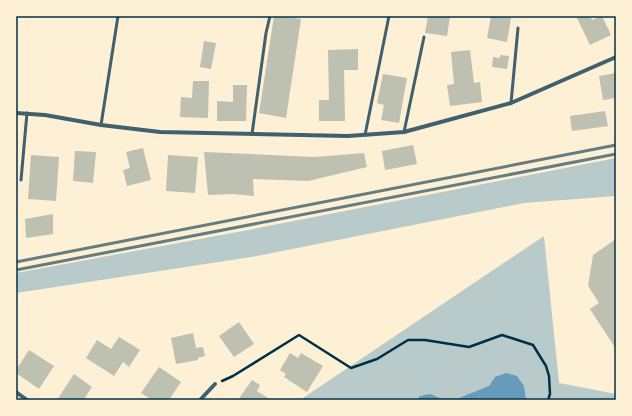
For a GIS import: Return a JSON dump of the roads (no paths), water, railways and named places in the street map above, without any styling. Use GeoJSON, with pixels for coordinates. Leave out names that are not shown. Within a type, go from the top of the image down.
{"type":"FeatureCollection","features":[{"type":"Feature","properties":{"kind":"street"},"geometry":{"type":"LineString","coordinates":[[16,112],[160,132],[348,136],[404,132],[511,104],[616,57]]}},
{"type":"Feature","properties":{"kind":"street"},"geometry":{"type":"LineString","coordinates":[[200,400],[215,384]]}},
{"type":"Feature","properties":{"kind":"street"},"geometry":{"type":"LineString","coordinates":[[16,392],[27,400]]}},
{"type":"Feature","properties":{"kind":"lane"},"geometry":{"type":"LineString","coordinates":[[101,125],[118,16]]}},
{"type":"Feature","properties":{"kind":"lane"},"geometry":{"type":"LineString","coordinates":[[252,134],[266,33],[270,16]]}},
{"type":"Feature","properties":{"kind":"lane"},"geometry":{"type":"LineString","coordinates":[[365,135],[389,16]]}},
{"type":"Feature","properties":{"kind":"lane"},"geometry":{"type":"LineString","coordinates":[[511,104],[518,28]]}},
{"type":"Feature","properties":{"kind":"lane"},"geometry":{"type":"LineString","coordinates":[[404,132],[424,37]]}},
{"type":"Feature","properties":{"kind":"lane"},"geometry":{"type":"LineString","coordinates":[[21,180],[27,114]]}},
{"type":"Feature","properties":{"kind":"water"},"geometry":{"type":"Polygon","coordinates":[[[506,373],[517,376],[524,386],[526,399],[526,400],[445,400],[459,398],[489,386],[495,377],[506,373]]]}},
{"type":"Feature","properties":{"kind":"water"},"geometry":{"type":"Polygon","coordinates":[[[430,394],[445,400],[417,400],[420,396],[430,394]]]}},
{"type":"Feature","properties":{"kind":"railway"},"geometry":{"type":"LineString","coordinates":[[16,262],[616,145]]}},
{"type":"Feature","properties":{"kind":"railway"},"geometry":{"type":"LineString","coordinates":[[16,270],[616,154]]}}]}
